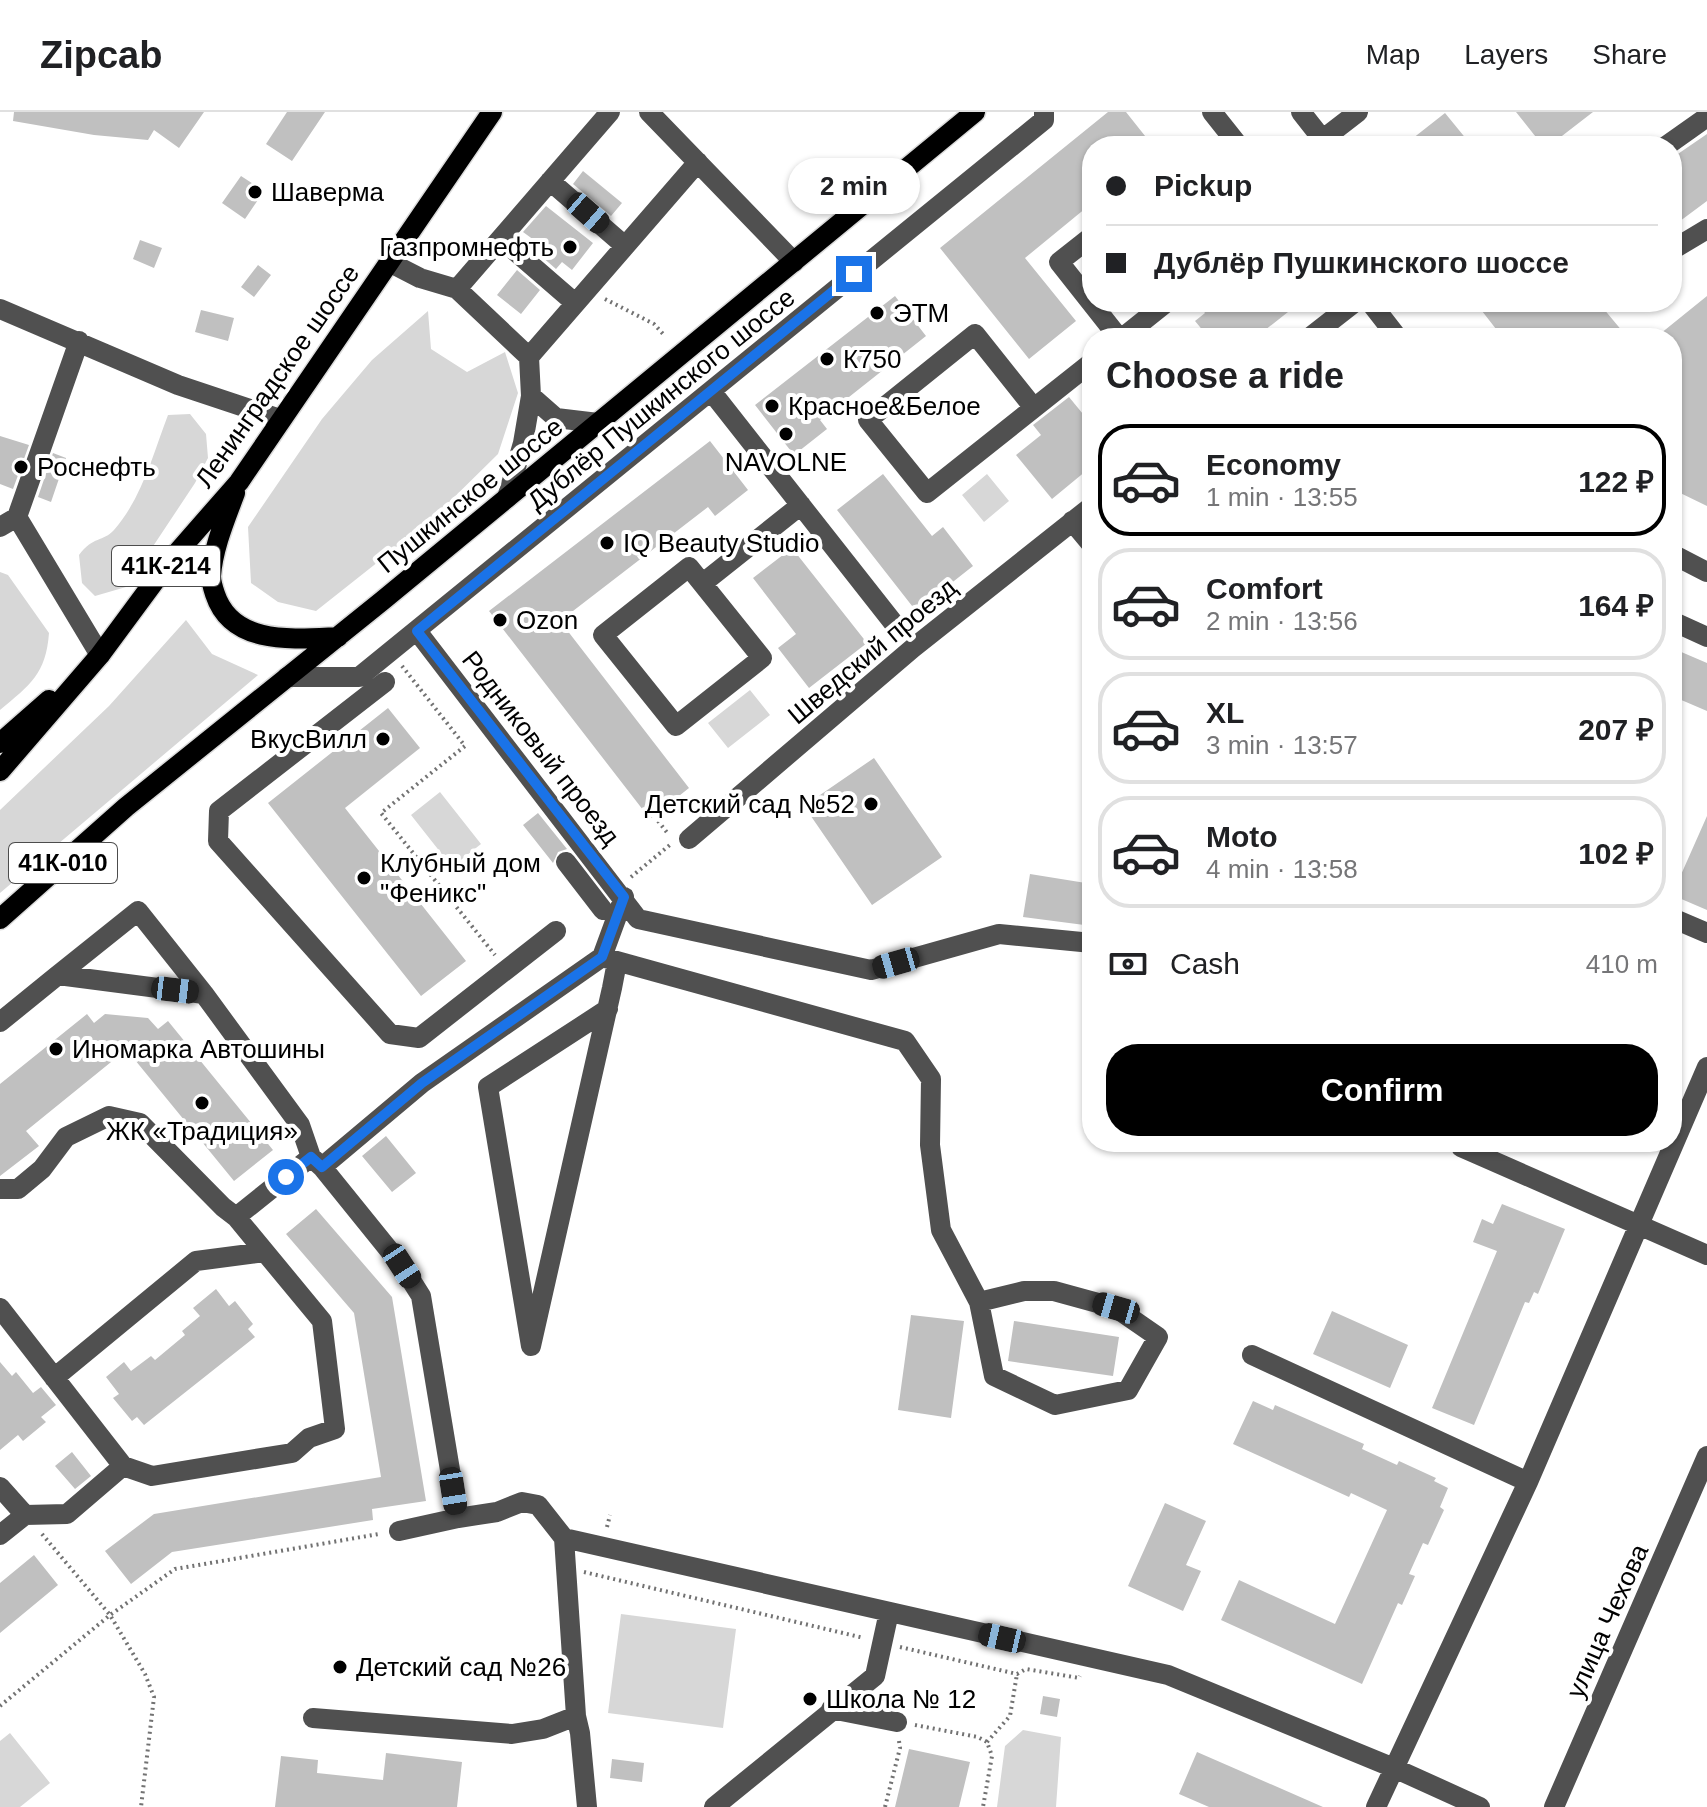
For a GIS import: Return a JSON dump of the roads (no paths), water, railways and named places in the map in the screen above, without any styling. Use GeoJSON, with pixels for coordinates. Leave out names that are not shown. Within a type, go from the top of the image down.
{"type":"FeatureCollection","features":[{"type":"Feature","properties":{"kind":"main road","name":"Ленинградское шоссе"},"geometry":{"type":"LineString","coordinates":[[0,771],[100,655],[168,563],[239,482],[492,112]]}},
{"type":"Feature","properties":{"kind":"main road","name":"Пушкинское шоссе"},"geometry":{"type":"LineString","coordinates":[[0,919],[126,807],[338,637],[975,112]]}},
{"type":"Feature","properties":{"kind":"main road"},"geometry":{"type":"LineString","coordinates":[[239,482],[217,544],[211,579],[219,606],[238,628],[253,632],[284,639],[338,637]]}},
{"type":"Feature","properties":{"kind":"main road"},"geometry":{"type":"LineString","coordinates":[[0,743],[100,655]]}},
{"type":"Feature","properties":{"kind":"street"},"geometry":{"type":"LineString","coordinates":[[457,289],[610,112]]}},
{"type":"Feature","properties":{"kind":"street"},"geometry":{"type":"LineString","coordinates":[[649,112],[794,262]]}},
{"type":"Feature","properties":{"kind":"street","name":"Дублёр Пушкинского шоссе"},"geometry":{"type":"LineString","coordinates":[[287,677],[359,677],[1044,120],[1044,112]]}},
{"type":"Feature","properties":{"kind":"street"},"geometry":{"type":"LineString","coordinates":[[1212,112],[1231,136]]}},
{"type":"Feature","properties":{"kind":"street"},"geometry":{"type":"LineString","coordinates":[[1301,112],[1314,136]]}},
{"type":"Feature","properties":{"kind":"street"},"geometry":{"type":"LineString","coordinates":[[1327,136],[1358,112]]}},
{"type":"Feature","properties":{"kind":"street"},"geometry":{"type":"LineString","coordinates":[[1680,136],[1707,117]]}},
{"type":"Feature","properties":{"kind":"street"},"geometry":{"type":"LineString","coordinates":[[507,498],[523,443],[531,396],[529,357],[698,162]]}},
{"type":"Feature","properties":{"kind":"street"},"geometry":{"type":"LineString","coordinates":[[550,181],[625,246]]}},
{"type":"Feature","properties":{"kind":"street"},"geometry":{"type":"LineString","coordinates":[[1682,244],[1707,229]]}},
{"type":"Feature","properties":{"kind":"street"},"geometry":{"type":"LineString","coordinates":[[501,239],[575,303]]}},
{"type":"Feature","properties":{"kind":"street"},"geometry":{"type":"LineString","coordinates":[[1082,244],[1059,262],[1082,291]]}},
{"type":"Feature","properties":{"kind":"street"},"geometry":{"type":"LineString","coordinates":[[389,262],[420,278],[457,289],[529,357]]}},
{"type":"Feature","properties":{"kind":"street"},"geometry":{"type":"LineString","coordinates":[[0,309],[178,385],[280,419]]}},
{"type":"Feature","properties":{"kind":"street"},"geometry":{"type":"LineString","coordinates":[[1099,312],[1112,328]]}},
{"type":"Feature","properties":{"kind":"street"},"geometry":{"type":"LineString","coordinates":[[1133,328],[1154,312]]}},
{"type":"Feature","properties":{"kind":"street"},"geometry":{"type":"LineString","coordinates":[[1322,328],[1342,312]]}},
{"type":"Feature","properties":{"kind":"street"},"geometry":{"type":"LineString","coordinates":[[1378,312],[1390,328]]}},
{"type":"Feature","properties":{"kind":"street"},"geometry":{"type":"LineString","coordinates":[[1034,408],[975,334],[868,420],[927,493],[1082,370]]}},
{"type":"Feature","properties":{"kind":"street"},"geometry":{"type":"LineString","coordinates":[[79,341],[9,522],[100,655]]}},
{"type":"Feature","properties":{"kind":"street"},"geometry":{"type":"LineString","coordinates":[[711,391],[899,630]]}},
{"type":"Feature","properties":{"kind":"street"},"geometry":{"type":"LineString","coordinates":[[531,396],[556,418],[598,423]]}},
{"type":"Feature","properties":{"kind":"street"},"geometry":{"type":"LineString","coordinates":[[703,583],[801,505]]}},
{"type":"Feature","properties":{"kind":"street","name":"Шведский проезд"},"geometry":{"type":"LineString","coordinates":[[689,839],[913,648],[1082,514]]}},
{"type":"Feature","properties":{"kind":"street"},"geometry":{"type":"LineString","coordinates":[[1072,521],[1082,533]]}},
{"type":"Feature","properties":{"kind":"street"},"geometry":{"type":"LineString","coordinates":[[1682,559],[1707,572]]}},
{"type":"Feature","properties":{"kind":"street"},"geometry":{"type":"LineString","coordinates":[[689,567],[703,583],[762,658],[676,726],[603,635],[689,567]]}},
{"type":"Feature","properties":{"kind":"street"},"geometry":{"type":"LineString","coordinates":[[1682,626],[1707,637]]}},
{"type":"Feature","properties":{"kind":"street","name":"Родниковый проезд"},"geometry":{"type":"LineString","coordinates":[[417,631],[638,919],[871,970],[999,934],[1082,942]]}},
{"type":"Feature","properties":{"kind":"street"},"geometry":{"type":"LineString","coordinates":[[385,682],[219,811],[218,841],[390,1034],[419,1038],[556,931]]}},
{"type":"Feature","properties":{"kind":"street"},"geometry":{"type":"LineString","coordinates":[[566,862],[603,910]]}},
{"type":"Feature","properties":{"kind":"street"},"geometry":{"type":"LineString","coordinates":[[608,1009],[488,1087],[531,1346],[608,1009],[610,959],[620,892]]}},
{"type":"Feature","properties":{"kind":"street"},"geometry":{"type":"LineString","coordinates":[[0,1022],[138,911],[204,994],[300,1125],[317,1162],[402,1266],[421,1296],[458,1518]]}},
{"type":"Feature","properties":{"kind":"street"},"geometry":{"type":"LineString","coordinates":[[1682,922],[1707,933]]}},
{"type":"Feature","properties":{"kind":"street"},"geometry":{"type":"LineString","coordinates":[[236,1217],[317,1162],[422,1083],[610,959],[905,1041],[931,1079],[930,1145],[941,1230],[979,1302],[994,1376],[1055,1405],[1128,1390],[1158,1337],[1116,1308],[1054,1291],[1024,1291],[979,1302]]}},
{"type":"Feature","properties":{"kind":"street"},"geometry":{"type":"LineString","coordinates":[[58,975],[204,994]]}},
{"type":"Feature","properties":{"kind":"street"},"geometry":{"type":"LineString","coordinates":[[1682,1124],[1707,1067]]}},
{"type":"Feature","properties":{"kind":"street"},"geometry":{"type":"LineString","coordinates":[[0,1189],[18,1189],[42,1169],[66,1137],[109,1116],[140,1123],[236,1217],[322,1321],[335,1429],[309,1438],[292,1453],[152,1476],[123,1466],[0,1308]]}},
{"type":"Feature","properties":{"kind":"street"},"geometry":{"type":"LineString","coordinates":[[1473,1152],[1707,1255]]}},
{"type":"Feature","properties":{"kind":"street"},"geometry":{"type":"LineString","coordinates":[[1376,1807],[1528,1482],[1669,1152]]}},
{"type":"Feature","properties":{"kind":"street"},"geometry":{"type":"LineString","coordinates":[[54,1378],[196,1261],[265,1252]]}},
{"type":"Feature","properties":{"kind":"street"},"geometry":{"type":"LineString","coordinates":[[1252,1355],[1528,1482]]}},
{"type":"Feature","properties":{"kind":"street","name":"улица Чехова"},"geometry":{"type":"LineString","coordinates":[[1554,1807],[1707,1456]]}},
{"type":"Feature","properties":{"kind":"street"},"geometry":{"type":"LineString","coordinates":[[0,1535],[25,1515],[67,1514],[123,1466]]}},
{"type":"Feature","properties":{"kind":"street"},"geometry":{"type":"LineString","coordinates":[[0,1487],[25,1515]]}},
{"type":"Feature","properties":{"kind":"street"},"geometry":{"type":"LineString","coordinates":[[399,1531],[497,1512],[522,1502],[538,1505],[564,1538],[576,1716],[587,1807]]}},
{"type":"Feature","properties":{"kind":"street"},"geometry":{"type":"LineString","coordinates":[[564,1538],[1168,1675],[1394,1768],[1480,1807]]}},
{"type":"Feature","properties":{"kind":"street"},"geometry":{"type":"LineString","coordinates":[[714,1807],[875,1676],[889,1612]]}},
{"type":"Feature","properties":{"kind":"street"},"geometry":{"type":"LineString","coordinates":[[831,1709],[897,1722]]}},
{"type":"Feature","properties":{"kind":"street"},"geometry":{"type":"LineString","coordinates":[[313,1718],[512,1734],[543,1729],[576,1716]]}},
{"type":"Feature","properties":{"kind":"place","name":"Шаверма"},"geometry":{"type":"Point","coordinates":[255,192]}},
{"type":"Feature","properties":{"kind":"place","name":"Газпромнефть"},"geometry":{"type":"Point","coordinates":[570,247]}},
{"type":"Feature","properties":{"kind":"place","name":"ЭТМ"},"geometry":{"type":"Point","coordinates":[877,313]}},
{"type":"Feature","properties":{"kind":"place","name":"К750"},"geometry":{"type":"Point","coordinates":[827,359]}},
{"type":"Feature","properties":{"kind":"place","name":"Красное&Белое"},"geometry":{"type":"Point","coordinates":[772,406]}},
{"type":"Feature","properties":{"kind":"place","name":"NAVOLNE"},"geometry":{"type":"Point","coordinates":[786,434]}},
{"type":"Feature","properties":{"kind":"place","name":"Роснефть"},"geometry":{"type":"Point","coordinates":[21,467]}},
{"type":"Feature","properties":{"kind":"place","name":"IQ Beauty Studio"},"geometry":{"type":"Point","coordinates":[607,543]}},
{"type":"Feature","properties":{"kind":"place","name":"Ozon"},"geometry":{"type":"Point","coordinates":[500,620]}},
{"type":"Feature","properties":{"kind":"place","name":"ВкусВилл"},"geometry":{"type":"Point","coordinates":[383,739]}},
{"type":"Feature","properties":{"kind":"place","name":"Детский сад №52"},"geometry":{"type":"Point","coordinates":[871,804]}},
{"type":"Feature","properties":{"kind":"place","name":"Клубный дом \"Феникс\""},"geometry":{"type":"Point","coordinates":[364,878]}},
{"type":"Feature","properties":{"kind":"place","name":"Иномарка Автошины"},"geometry":{"type":"Point","coordinates":[56,1049]}},
{"type":"Feature","properties":{"kind":"place","name":"ЖК «Традиция»"},"geometry":{"type":"Point","coordinates":[202,1103]}},
{"type":"Feature","properties":{"kind":"place","name":"Детский сад №26"},"geometry":{"type":"Point","coordinates":[340,1667]}},
{"type":"Feature","properties":{"kind":"place","name":"Школа № 12"},"geometry":{"type":"Point","coordinates":[810,1699]}}]}
